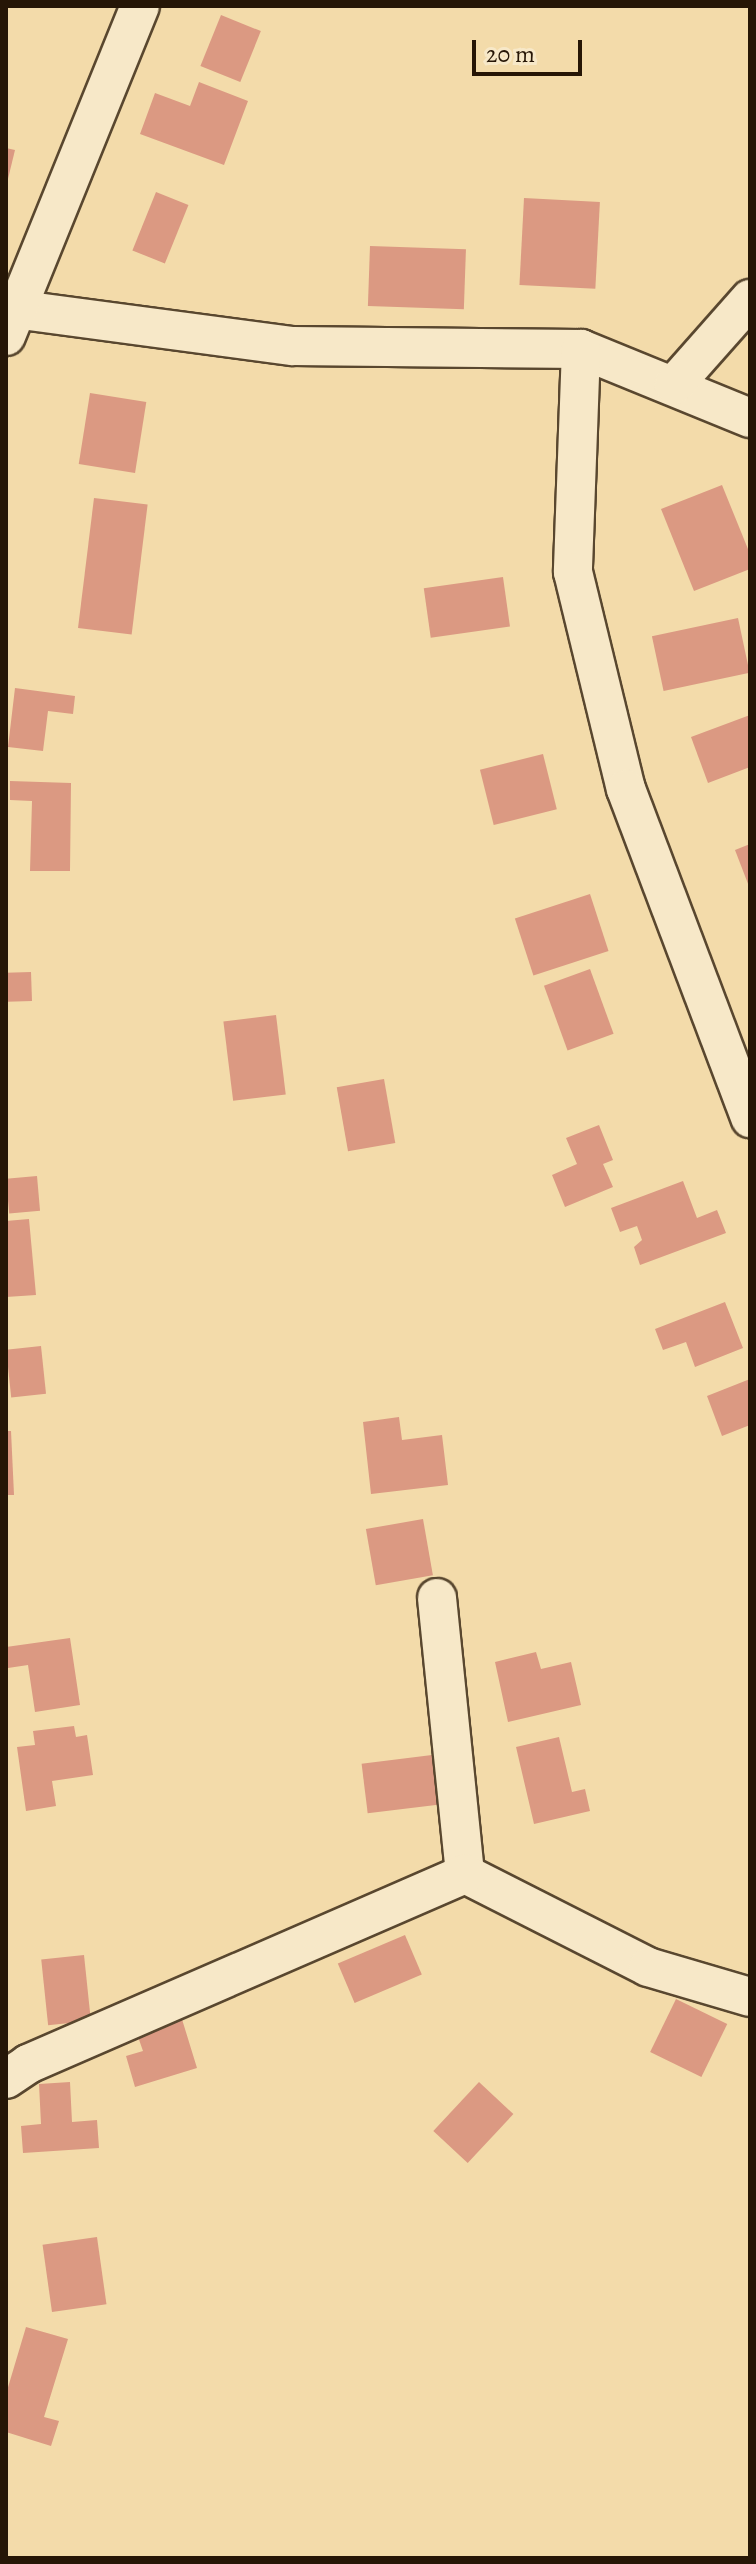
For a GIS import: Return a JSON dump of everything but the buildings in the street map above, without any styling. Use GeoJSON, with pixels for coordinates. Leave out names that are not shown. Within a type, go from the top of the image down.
{"type":"FeatureCollection","features":[{"type":"Feature","properties":{"kind":"street"},"geometry":{"type":"LineString","coordinates":[[140,6],[10,323],[293,346],[581,349],[750,418]]}},
{"type":"Feature","properties":{"kind":"street"},"geometry":{"type":"LineString","coordinates":[[674,385],[750,299]]}},
{"type":"Feature","properties":{"kind":"street"},"geometry":{"type":"LineString","coordinates":[[581,349],[573,572],[626,789],[750,1118]]}},
{"type":"Feature","properties":{"kind":"street"},"geometry":{"type":"LineString","coordinates":[[437,1598],[465,1874]]}},
{"type":"Feature","properties":{"kind":"street"},"geometry":{"type":"LineString","coordinates":[[465,1874],[648,1967],[750,1997]]}},
{"type":"Feature","properties":{"kind":"street"},"geometry":{"type":"LineString","coordinates":[[6,2079],[28,2064],[465,1874]]}}]}
